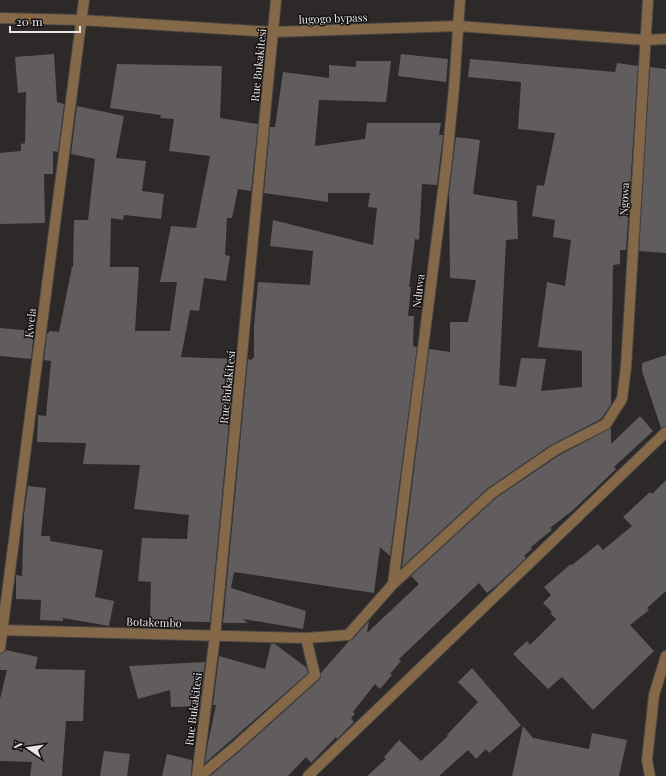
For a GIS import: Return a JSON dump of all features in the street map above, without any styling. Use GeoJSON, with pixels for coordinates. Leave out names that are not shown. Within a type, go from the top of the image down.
{"type":"FeatureCollection","features":[{"type":"Feature","properties":{"kind":"street","name":"Kwela"},"geometry":{"type":"LineString","coordinates":[[0,648],[1,630],[84,0]]}},
{"type":"Feature","properties":{"kind":"street","name":"Rue Bukakitesi"},"geometry":{"type":"LineString","coordinates":[[197,776],[215,636],[276,0]]}},
{"type":"Feature","properties":{"kind":"street","name":"Nduwa"},"geometry":{"type":"LineString","coordinates":[[393,584],[447,160],[460,0]]}},
{"type":"Feature","properties":{"kind":"street","name":"Ngowa"},"geometry":{"type":"LineString","coordinates":[[622,398],[626,367],[648,0]]}},
{"type":"Feature","properties":{"kind":"street","name":"lugogo bypass"},"geometry":{"type":"LineString","coordinates":[[0,18],[81,20],[273,32],[458,26],[645,40],[666,39]]}},
{"type":"Feature","properties":{"kind":"street","name":"Botakembo"},"geometry":{"type":"LineString","coordinates":[[1,630],[306,638],[348,635],[393,584],[492,493],[554,450],[606,424],[622,398]]}},
{"type":"Feature","properties":{"kind":"street"},"geometry":{"type":"LineString","coordinates":[[308,776],[666,432]]}},
{"type":"Feature","properties":{"kind":"street"},"geometry":{"type":"LineString","coordinates":[[200,776],[236,746],[315,675],[306,638]]}},
{"type":"Feature","properties":{"kind":"street"},"geometry":{"type":"LineString","coordinates":[[650,776],[647,760],[654,695],[666,656]]}},
{"type":"Feature","properties":{"kind":"building"},"geometry":{"type":"Polygon","coordinates":[[[54,54],[57,102],[64,104],[58,152],[53,151],[53,174],[44,174],[45,223],[0,224],[0,153],[21,151],[21,144],[25,143],[26,92],[18,93],[15,57],[54,54]]]}},
{"type":"Feature","properties":{"kind":"building"},"geometry":{"type":"Polygon","coordinates":[[[401,54],[448,59],[446,82],[398,76],[401,54]]]}},
{"type":"Feature","properties":{"kind":"building"},"geometry":{"type":"Polygon","coordinates":[[[470,59],[615,72],[617,63],[638,66],[626,250],[620,250],[620,264],[613,265],[611,404],[601,419],[551,445],[488,488],[402,567],[429,349],[450,352],[450,322],[468,322],[476,280],[450,278],[449,194],[456,137],[480,140],[473,194],[517,201],[518,239],[506,240],[499,385],[516,387],[521,358],[546,359],[541,391],[582,387],[582,351],[538,347],[547,282],[565,286],[571,240],[553,237],[555,220],[532,216],[537,185],[544,186],[555,133],[518,129],[521,82],[468,77],[470,59]]]}},
{"type":"Feature","properties":{"kind":"building"},"geometry":{"type":"Polygon","coordinates":[[[356,61],[391,61],[386,102],[319,100],[315,146],[365,139],[367,123],[441,123],[439,135],[443,135],[437,185],[422,184],[419,240],[415,239],[409,287],[411,287],[408,316],[414,316],[413,346],[417,347],[390,556],[380,547],[374,593],[234,572],[231,588],[306,611],[303,629],[243,619],[248,623],[223,623],[248,359],[252,360],[252,358],[254,358],[254,326],[258,282],[310,285],[313,251],[270,246],[273,220],[373,245],[377,208],[368,207],[370,193],[328,193],[328,202],[264,193],[270,127],[275,127],[283,72],[329,78],[329,65],[356,67],[356,61]]]}},
{"type":"Feature","properties":{"kind":"building"},"geometry":{"type":"Polygon","coordinates":[[[117,64],[222,66],[220,118],[258,124],[251,191],[238,189],[232,218],[227,218],[225,255],[230,256],[226,281],[204,278],[199,311],[190,310],[181,357],[235,359],[210,622],[150,621],[151,582],[138,581],[142,538],[187,539],[189,515],[134,509],[140,465],[83,464],[86,443],[37,442],[38,415],[46,416],[51,361],[44,360],[47,333],[49,333],[49,331],[59,332],[73,267],[74,220],[88,220],[95,159],[71,154],[77,106],[124,116],[116,158],[146,161],[142,191],[164,194],[161,219],[124,215],[123,220],[111,218],[110,267],[139,267],[135,331],[170,331],[177,282],[160,282],[171,226],[196,228],[210,156],[169,151],[174,119],[160,118],[161,115],[110,108],[117,64]]]}},
{"type":"Feature","properties":{"kind":"building"},"geometry":{"type":"Polygon","coordinates":[[[650,67],[666,69],[666,253],[639,251],[650,67]]]}},
{"type":"Feature","properties":{"kind":"building"},"geometry":{"type":"Polygon","coordinates":[[[0,328],[34,331],[31,359],[0,356],[0,328]]]}},
{"type":"Feature","properties":{"kind":"building"},"geometry":{"type":"Polygon","coordinates":[[[666,355],[666,426],[661,428],[642,371],[642,363],[666,355]]]}},
{"type":"Feature","properties":{"kind":"building"},"geometry":{"type":"Polygon","coordinates":[[[640,416],[653,431],[614,467],[616,469],[589,495],[572,511],[550,528],[552,530],[531,547],[532,549],[524,556],[526,558],[498,584],[487,593],[479,583],[399,659],[401,661],[380,689],[375,684],[353,712],[355,714],[351,718],[354,722],[337,739],[336,737],[311,763],[306,757],[288,776],[210,776],[319,680],[321,673],[369,621],[367,633],[419,584],[411,576],[496,498],[558,456],[611,428],[611,444],[640,416]]]}},
{"type":"Feature","properties":{"kind":"building"},"geometry":{"type":"Polygon","coordinates":[[[666,480],[666,591],[647,608],[649,610],[630,625],[654,651],[593,710],[562,677],[548,689],[513,654],[527,641],[530,645],[556,619],[550,613],[552,612],[543,603],[551,595],[544,587],[598,544],[603,550],[632,526],[623,517],[650,492],[652,494],[666,480]]]}},
{"type":"Feature","properties":{"kind":"building"},"geometry":{"type":"Polygon","coordinates":[[[28,486],[46,488],[41,536],[50,536],[50,541],[103,550],[95,597],[114,601],[109,626],[63,618],[63,621],[40,620],[41,600],[16,599],[16,575],[22,576],[24,515],[28,486]]]}},
{"type":"Feature","properties":{"kind":"building"},"geometry":{"type":"Polygon","coordinates":[[[271,644],[275,644],[307,668],[308,673],[205,763],[216,705],[213,705],[219,656],[265,669],[271,644]]]}},
{"type":"Feature","properties":{"kind":"building"},"geometry":{"type":"Polygon","coordinates":[[[6,650],[38,657],[35,669],[85,670],[83,721],[66,721],[62,776],[30,776],[32,762],[0,761],[0,699],[7,670],[0,670],[0,654],[6,650]]]}},
{"type":"Feature","properties":{"kind":"building"},"geometry":{"type":"Polygon","coordinates":[[[205,662],[200,706],[171,707],[170,690],[138,699],[129,666],[205,662]]]}},
{"type":"Feature","properties":{"kind":"building"},"geometry":{"type":"Polygon","coordinates":[[[472,668],[521,725],[489,753],[486,749],[476,759],[468,750],[439,776],[367,776],[386,759],[384,757],[399,740],[421,761],[448,736],[447,735],[478,702],[458,682],[472,668]]]}},
{"type":"Feature","properties":{"kind":"building"},"geometry":{"type":"Polygon","coordinates":[[[523,726],[533,738],[589,749],[592,733],[627,740],[619,776],[512,776],[523,726]]]}},
{"type":"Feature","properties":{"kind":"building"},"geometry":{"type":"Polygon","coordinates":[[[104,751],[130,754],[127,776],[100,776],[104,751]]]}},
{"type":"Feature","properties":{"kind":"building"},"geometry":{"type":"Polygon","coordinates":[[[167,754],[192,760],[191,776],[162,776],[167,754]]]}}]}
